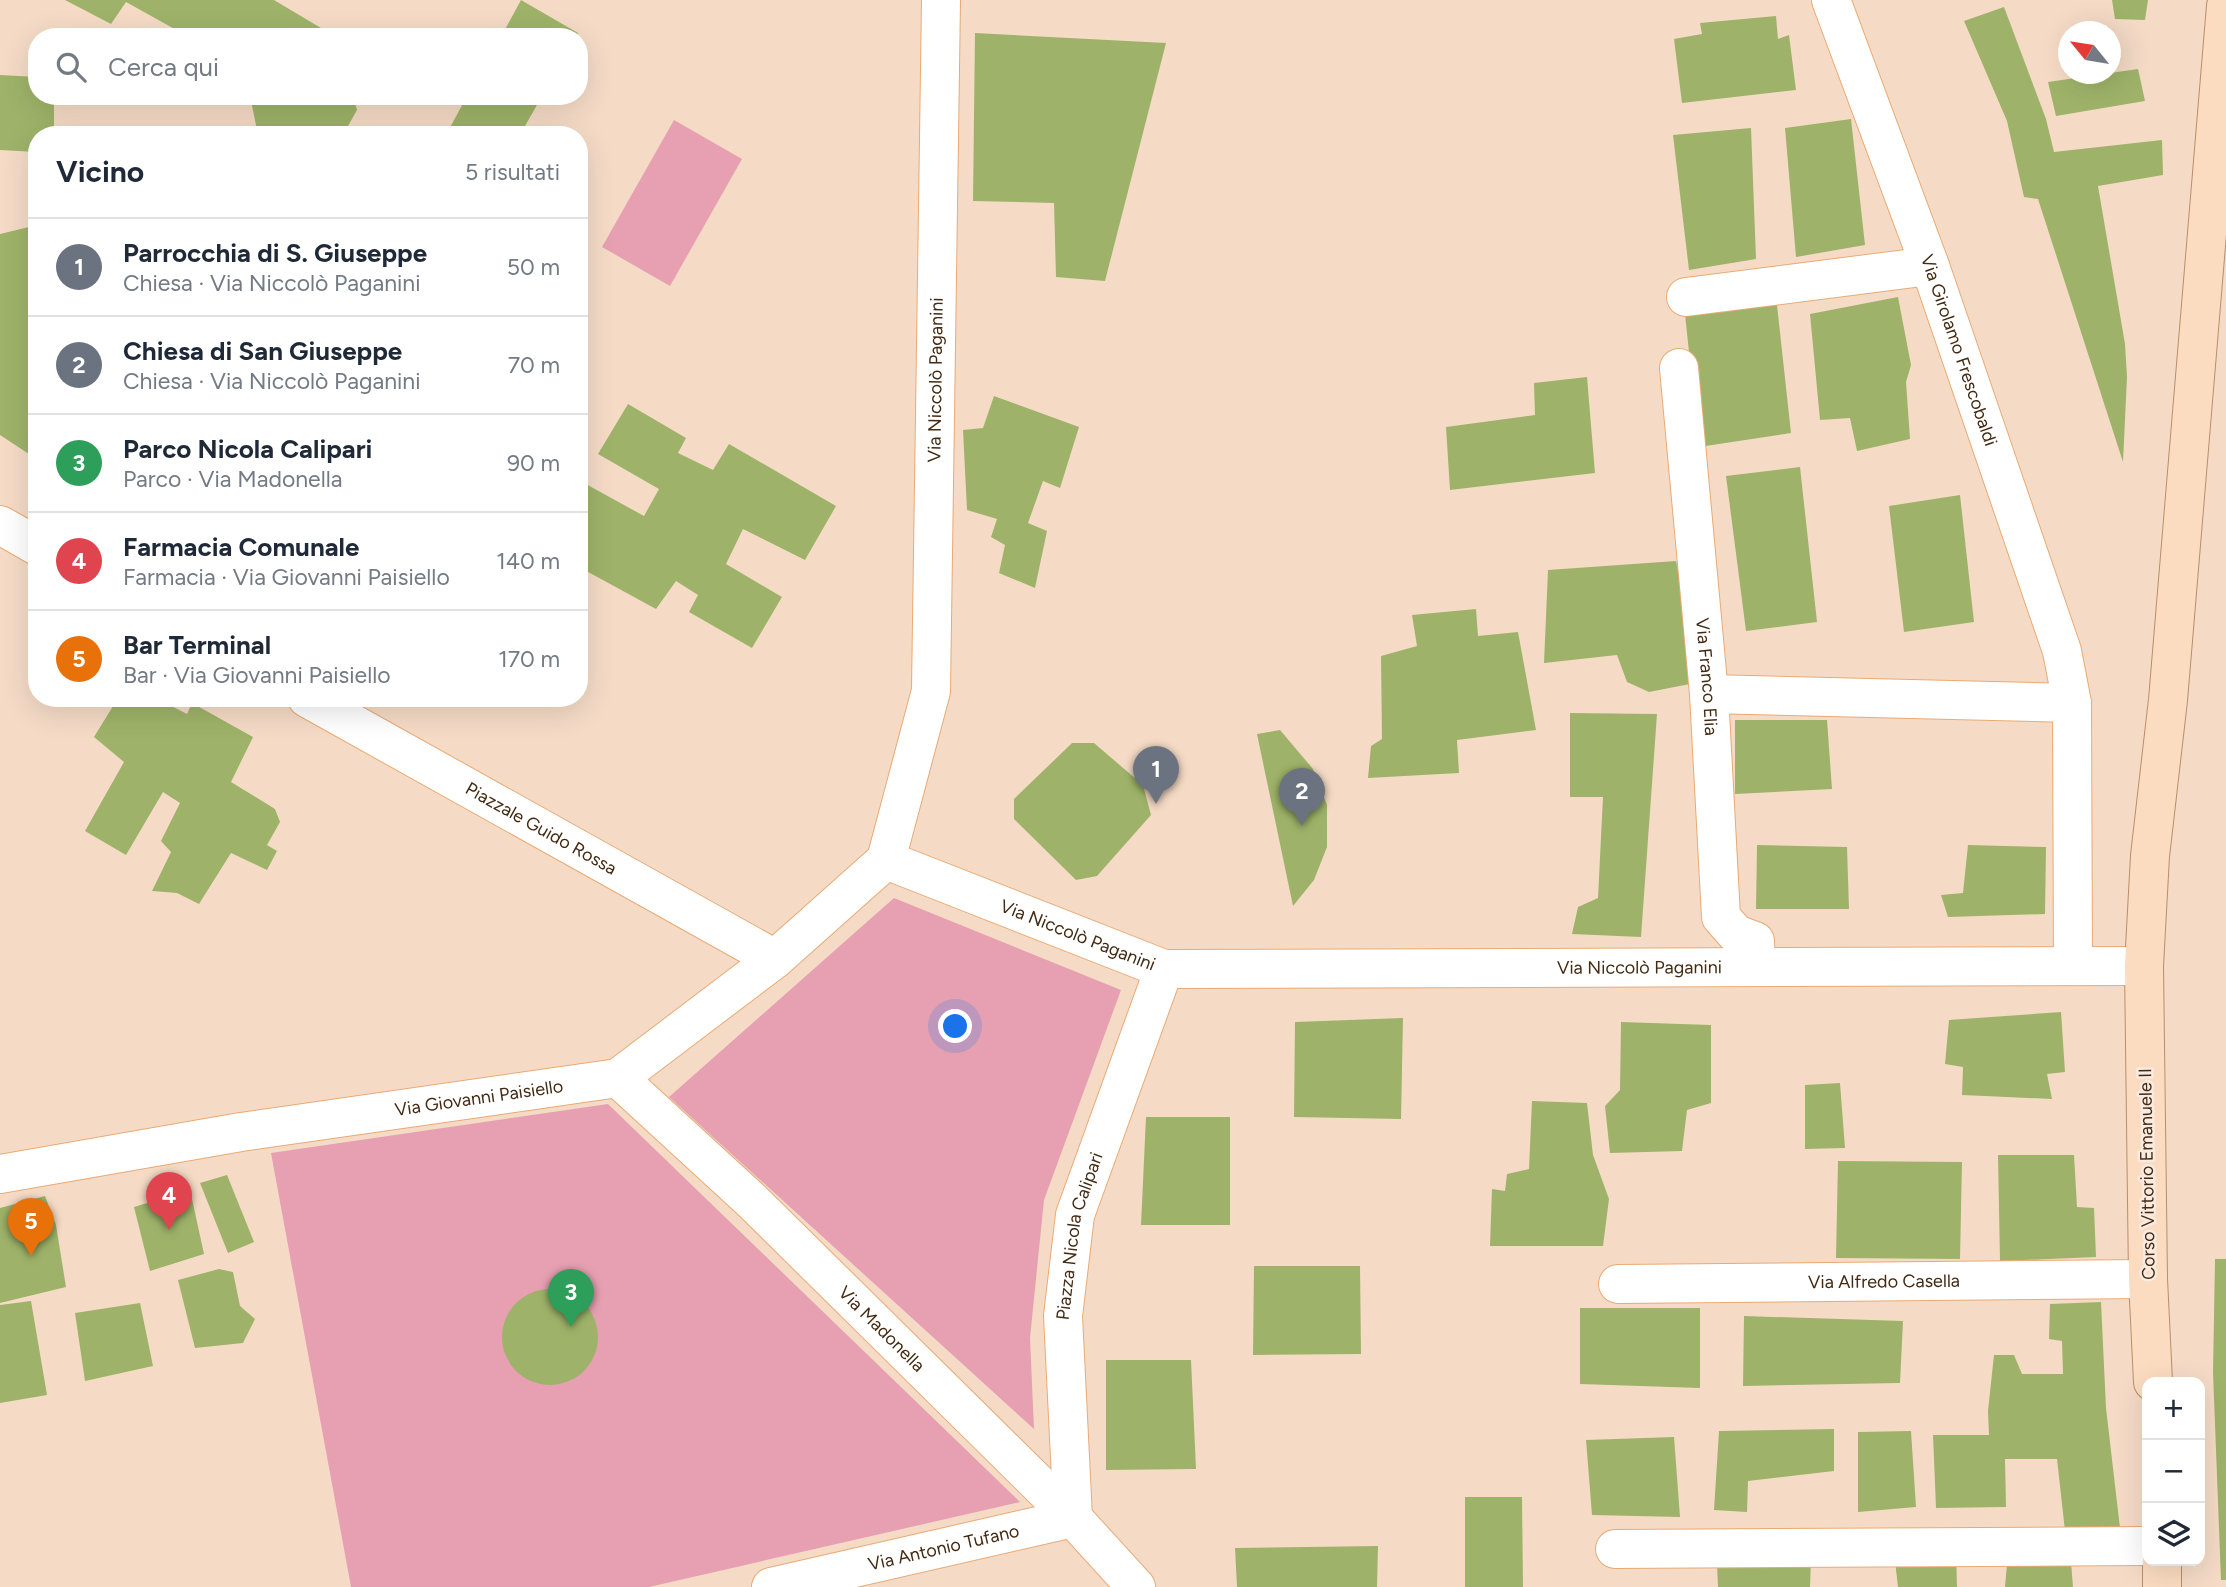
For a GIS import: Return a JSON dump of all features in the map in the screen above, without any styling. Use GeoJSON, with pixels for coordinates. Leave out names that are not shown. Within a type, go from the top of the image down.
{"type":"FeatureCollection","features":[{"type":"Feature","properties":{"kind":"main road","name":"Corso Vittorio Emanuele II"},"geometry":{"type":"LineString","coordinates":[[2154,1377],[2148,1279],[2144,966],[2150,856],[2218,204],[2226,6]]}},
{"type":"Feature","properties":{"kind":"main road"},"geometry":{"type":"LineString","coordinates":[[2162,1566],[2162,1587]]}},
{"type":"Feature","properties":{"kind":"street","name":"Via Niccolò Paganini"},"geometry":{"type":"LineString","coordinates":[[941,0],[931,691],[886,860],[1164,969],[2144,966]]}},
{"type":"Feature","properties":{"kind":"street","name":"Via Girolamo Frescobaldi"},"geometry":{"type":"LineString","coordinates":[[1831,0],[1930,266],[2062,651],[2072,703],[2073,966]]}},
{"type":"Feature","properties":{"kind":"street"},"geometry":{"type":"LineString","coordinates":[[1686,297],[1930,266]]}},
{"type":"Feature","properties":{"kind":"street","name":"Via Franco Elia"},"geometry":{"type":"LineString","coordinates":[[1679,368],[1709,694],[1721,917],[1736,934],[1755,940],[1756,967]]}},
{"type":"Feature","properties":{"kind":"street"},"geometry":{"type":"LineString","coordinates":[[0,525],[28,541]]}},
{"type":"Feature","properties":{"kind":"street"},"geometry":{"type":"LineString","coordinates":[[1709,694],[2072,703]]}},
{"type":"Feature","properties":{"kind":"street","name":"Piazzale Guido Rossa"},"geometry":{"type":"LineString","coordinates":[[323,707],[775,959]]}},
{"type":"Feature","properties":{"kind":"street","name":"Via Giovanni Paisiello"},"geometry":{"type":"LineString","coordinates":[[0,1174],[241,1132],[618,1078],[775,959],[886,860]]}},
{"type":"Feature","properties":{"kind":"street","name":"Piazza Nicola Calipari"},"geometry":{"type":"LineString","coordinates":[[1073,1518],[1063,1317],[1075,1215],[1164,969]]}},
{"type":"Feature","properties":{"kind":"street","name":"Via Madonella"},"geometry":{"type":"LineString","coordinates":[[618,1078],[752,1201],[1073,1518],[1136,1587]]}},
{"type":"Feature","properties":{"kind":"street","name":"Via Alfredo Casella"},"geometry":{"type":"LineString","coordinates":[[1618,1284],[2148,1279]]}},
{"type":"Feature","properties":{"kind":"street","name":"Via Antonio Tufano"},"geometry":{"type":"LineString","coordinates":[[771,1587],[1073,1518]]}},
{"type":"Feature","properties":{"kind":"street"},"geometry":{"type":"LineString","coordinates":[[1615,1549],[2142,1546]]}},
{"type":"Feature","properties":{"kind":"shaded area"},"geometry":{"type":"Polygon","coordinates":[[[674,120],[742,159],[670,286],[602,247],[674,120]]]}},
{"type":"Feature","properties":{"kind":"shaded area"},"geometry":{"type":"Polygon","coordinates":[[[894,898],[1121,990],[1044,1200],[1030,1338],[1034,1429],[669,1097],[894,898]]]}},
{"type":"Feature","properties":{"kind":"shaded area"},"geometry":{"type":"Polygon","coordinates":[[[608,1104],[1020,1502],[649,1587],[351,1587],[271,1153],[608,1104]]]}},
{"type":"Feature","properties":{"kind":"building"},"geometry":{"type":"Polygon","coordinates":[[[65,0],[274,0],[321,28],[173,28],[126,2],[111,24],[65,0]]]}},
{"type":"Feature","properties":{"kind":"building"},"geometry":{"type":"Polygon","coordinates":[[[521,0],[569,28],[506,28],[521,0]]]}},
{"type":"Feature","properties":{"kind":"building"},"geometry":{"type":"Polygon","coordinates":[[[2112,0],[2148,0],[2145,20],[2115,19],[2112,0]]]}},
{"type":"Feature","properties":{"kind":"building"},"geometry":{"type":"Polygon","coordinates":[[[2004,7],[2046,119],[2054,152],[2162,140],[2163,175],[2098,186],[2125,344],[2127,377],[2123,462],[2038,199],[2024,197],[2007,121],[1964,21],[2004,7]]]}},
{"type":"Feature","properties":{"kind":"building"},"geometry":{"type":"Polygon","coordinates":[[[1776,16],[1778,39],[1789,35],[1796,90],[1682,103],[1674,39],[1702,34],[1700,23],[1776,16]]]}},
{"type":"Feature","properties":{"kind":"building"},"geometry":{"type":"Polygon","coordinates":[[[975,33],[1166,43],[1105,281],[1056,277],[1054,203],[973,201],[975,33]]]}},
{"type":"Feature","properties":{"kind":"building"},"geometry":{"type":"Polygon","coordinates":[[[2138,69],[2145,101],[2056,116],[2048,82],[2121,84],[2121,71],[2138,69]]]}},
{"type":"Feature","properties":{"kind":"building"},"geometry":{"type":"Polygon","coordinates":[[[0,75],[28,77],[28,105],[54,105],[54,126],[28,126],[28,152],[0,150],[0,75]]]}},
{"type":"Feature","properties":{"kind":"building"},"geometry":{"type":"Polygon","coordinates":[[[252,105],[356,105],[357,110],[348,126],[256,125],[252,105]]]}},
{"type":"Feature","properties":{"kind":"building"},"geometry":{"type":"Polygon","coordinates":[[[462,105],[537,105],[525,126],[451,126],[462,105]]]}},
{"type":"Feature","properties":{"kind":"building"},"geometry":{"type":"Polygon","coordinates":[[[1851,119],[1865,245],[1796,257],[1785,128],[1851,119]]]}},
{"type":"Feature","properties":{"kind":"building"},"geometry":{"type":"Polygon","coordinates":[[[1751,128],[1756,259],[1689,270],[1673,135],[1751,128]]]}},
{"type":"Feature","properties":{"kind":"building"},"geometry":{"type":"Polygon","coordinates":[[[28,227],[28,453],[0,435],[0,234],[28,227]]]}},
{"type":"Feature","properties":{"kind":"building"},"geometry":{"type":"Polygon","coordinates":[[[1898,297],[1911,365],[1906,382],[1910,439],[1857,451],[1850,418],[1820,420],[1810,314],[1898,297]]]}},
{"type":"Feature","properties":{"kind":"building"},"geometry":{"type":"Polygon","coordinates":[[[1777,305],[1791,433],[1699,447],[1685,314],[1777,305]]]}},
{"type":"Feature","properties":{"kind":"building"},"geometry":{"type":"Polygon","coordinates":[[[1587,377],[1595,473],[1450,490],[1446,427],[1535,415],[1534,383],[1587,377]]]}},
{"type":"Feature","properties":{"kind":"building"},"geometry":{"type":"Polygon","coordinates":[[[994,396],[1079,427],[1060,488],[1043,481],[1028,523],[1047,531],[1035,588],[999,573],[1005,545],[991,537],[997,519],[967,510],[963,430],[983,428],[994,396]]]}},
{"type":"Feature","properties":{"kind":"building"},"geometry":{"type":"Polygon","coordinates":[[[628,404],[686,438],[678,453],[713,470],[729,444],[836,506],[805,560],[743,529],[726,564],[782,597],[752,648],[689,612],[698,595],[676,581],[656,609],[588,572],[588,485],[644,516],[659,489],[598,454],[628,404]]]}},
{"type":"Feature","properties":{"kind":"building"},"geometry":{"type":"Polygon","coordinates":[[[1800,467],[1817,622],[1746,631],[1726,476],[1800,467]]]}},
{"type":"Feature","properties":{"kind":"building"},"geometry":{"type":"Polygon","coordinates":[[[1960,495],[1974,622],[1904,632],[1889,506],[1960,495]]]}},
{"type":"Feature","properties":{"kind":"building"},"geometry":{"type":"Polygon","coordinates":[[[1676,561],[1700,682],[1649,692],[1627,682],[1617,655],[1544,663],[1548,570],[1676,561]]]}},
{"type":"Feature","properties":{"kind":"building"},"geometry":{"type":"Polygon","coordinates":[[[1476,609],[1478,636],[1518,632],[1536,730],[1457,740],[1459,773],[1368,778],[1371,746],[1382,739],[1381,656],[1417,646],[1412,615],[1476,609]]]}},
{"type":"Feature","properties":{"kind":"building"},"geometry":{"type":"Polygon","coordinates":[[[112,707],[173,707],[187,714],[190,707],[199,707],[253,737],[231,782],[275,809],[280,822],[267,845],[277,851],[267,870],[231,853],[199,904],[177,893],[152,891],[171,852],[161,841],[180,803],[163,792],[126,855],[85,831],[124,762],[94,737],[112,707]]]}},
{"type":"Feature","properties":{"kind":"building"},"geometry":{"type":"Polygon","coordinates":[[[1570,713],[1657,714],[1641,937],[1572,934],[1578,907],[1598,898],[1603,797],[1570,797],[1570,713]]]}},
{"type":"Feature","properties":{"kind":"building"},"geometry":{"type":"Polygon","coordinates":[[[1735,720],[1827,720],[1832,789],[1735,794],[1735,720]]]}},
{"type":"Feature","properties":{"kind":"building"},"geometry":{"type":"Polygon","coordinates":[[[1280,730],[1313,769],[1327,805],[1327,847],[1314,880],[1293,906],[1257,734],[1280,730]]]}},
{"type":"Feature","properties":{"kind":"building"},"geometry":{"type":"Polygon","coordinates":[[[1072,743],[1094,743],[1143,785],[1151,815],[1097,876],[1076,880],[1014,819],[1014,799],[1072,743]]]}},
{"type":"Feature","properties":{"kind":"building"},"geometry":{"type":"Polygon","coordinates":[[[1757,845],[1847,847],[1849,909],[1756,909],[1757,845]]]}},
{"type":"Feature","properties":{"kind":"building"},"geometry":{"type":"Polygon","coordinates":[[[1968,845],[2046,847],[2045,914],[1948,917],[1941,895],[1963,893],[1968,845]]]}},
{"type":"Feature","properties":{"kind":"building"},"geometry":{"type":"Polygon","coordinates":[[[2061,1012],[2065,1072],[2047,1074],[2052,1099],[1962,1095],[1963,1067],[1945,1064],[1949,1020],[2061,1012]]]}},
{"type":"Feature","properties":{"kind":"building"},"geometry":{"type":"Polygon","coordinates":[[[1403,1018],[1401,1119],[1294,1117],[1295,1022],[1403,1018]]]}},
{"type":"Feature","properties":{"kind":"building"},"geometry":{"type":"Polygon","coordinates":[[[1621,1022],[1711,1025],[1711,1103],[1687,1110],[1682,1151],[1610,1153],[1605,1106],[1620,1090],[1621,1022]]]}},
{"type":"Feature","properties":{"kind":"building"},"geometry":{"type":"Polygon","coordinates":[[[1840,1083],[1845,1148],[1805,1149],[1805,1085],[1840,1083]]]}},
{"type":"Feature","properties":{"kind":"building"},"geometry":{"type":"Polygon","coordinates":[[[1532,1101],[1587,1103],[1593,1155],[1609,1199],[1603,1246],[1490,1246],[1492,1189],[1505,1191],[1507,1174],[1529,1169],[1532,1101]]]}},
{"type":"Feature","properties":{"kind":"building"},"geometry":{"type":"Polygon","coordinates":[[[1146,1117],[1230,1117],[1230,1225],[1141,1225],[1146,1117]]]}},
{"type":"Feature","properties":{"kind":"building"},"geometry":{"type":"Polygon","coordinates":[[[1998,1155],[2074,1155],[2077,1207],[2094,1208],[2096,1257],[2000,1261],[1998,1155]]]}},
{"type":"Feature","properties":{"kind":"building"},"geometry":{"type":"Polygon","coordinates":[[[1838,1161],[1962,1162],[1960,1259],[1836,1258],[1838,1161]]]}},
{"type":"Feature","properties":{"kind":"building"},"geometry":{"type":"Polygon","coordinates":[[[227,1175],[254,1242],[228,1253],[200,1183],[227,1175]]]}},
{"type":"Feature","properties":{"kind":"building"},"geometry":{"type":"Polygon","coordinates":[[[190,1190],[204,1254],[150,1271],[134,1207],[190,1190]]]}},
{"type":"Feature","properties":{"kind":"building"},"geometry":{"type":"Polygon","coordinates":[[[45,1196],[56,1225],[66,1287],[0,1303],[0,1208],[45,1196]]]}},
{"type":"Feature","properties":{"kind":"building"},"geometry":{"type":"Polygon","coordinates":[[[2215,1259],[2226,1259],[2226,1580],[2221,1580],[2213,1372],[2215,1259]]]}},
{"type":"Feature","properties":{"kind":"building"},"geometry":{"type":"Polygon","coordinates":[[[1254,1266],[1360,1266],[1361,1354],[1253,1355],[1254,1266]]]}},
{"type":"Feature","properties":{"kind":"building"},"geometry":{"type":"Polygon","coordinates":[[[219,1269],[233,1272],[240,1306],[255,1319],[243,1343],[195,1348],[178,1280],[219,1269]]]}},
{"type":"Feature","properties":{"kind":"building"},"geometry":{"type":"Polygon","coordinates":[[[541,1289],[559,1289],[577,1297],[590,1310],[598,1328],[595,1356],[577,1377],[559,1385],[541,1385],[523,1377],[510,1364],[502,1346],[502,1328],[510,1310],[523,1297],[541,1289]]]}},
{"type":"Feature","properties":{"kind":"building"},"geometry":{"type":"Polygon","coordinates":[[[31,1301],[47,1395],[0,1403],[0,1305],[31,1301]]]}},
{"type":"Feature","properties":{"kind":"building"},"geometry":{"type":"Polygon","coordinates":[[[2101,1302],[2106,1408],[2120,1528],[2065,1531],[2057,1459],[2005,1459],[2006,1507],[1936,1508],[1933,1435],[1989,1435],[1988,1411],[1994,1355],[2014,1355],[2022,1374],[2063,1374],[2062,1341],[2049,1339],[2050,1304],[2101,1302]]]}},
{"type":"Feature","properties":{"kind":"building"},"geometry":{"type":"Polygon","coordinates":[[[140,1303],[153,1366],[85,1381],[75,1313],[140,1303]]]}},
{"type":"Feature","properties":{"kind":"building"},"geometry":{"type":"Polygon","coordinates":[[[1580,1308],[1700,1308],[1700,1388],[1580,1384],[1580,1308]]]}},
{"type":"Feature","properties":{"kind":"building"},"geometry":{"type":"Polygon","coordinates":[[[1744,1316],[1903,1321],[1900,1383],[1743,1386],[1744,1316]]]}},
{"type":"Feature","properties":{"kind":"building"},"geometry":{"type":"Polygon","coordinates":[[[1106,1360],[1191,1360],[1196,1469],[1106,1470],[1106,1360]]]}},
{"type":"Feature","properties":{"kind":"building"},"geometry":{"type":"Polygon","coordinates":[[[1834,1429],[1834,1471],[1748,1481],[1747,1512],[1714,1510],[1719,1431],[1834,1429]]]}},
{"type":"Feature","properties":{"kind":"building"},"geometry":{"type":"Polygon","coordinates":[[[1911,1431],[1916,1507],[1858,1512],[1858,1432],[1911,1431]]]}},
{"type":"Feature","properties":{"kind":"building"},"geometry":{"type":"Polygon","coordinates":[[[1674,1437],[1680,1517],[1592,1515],[1586,1440],[1674,1437]]]}},
{"type":"Feature","properties":{"kind":"building"},"geometry":{"type":"Polygon","coordinates":[[[1465,1497],[1522,1497],[1523,1587],[1465,1587],[1465,1497]]]}},
{"type":"Feature","properties":{"kind":"building"},"geometry":{"type":"Polygon","coordinates":[[[1378,1546],[1377,1587],[1237,1587],[1235,1548],[1378,1546]]]}},
{"type":"Feature","properties":{"kind":"building"},"geometry":{"type":"Polygon","coordinates":[[[1956,1549],[1957,1587],[1898,1587],[1895,1561],[1956,1549]]]}},
{"type":"Feature","properties":{"kind":"building"},"geometry":{"type":"Polygon","coordinates":[[[1811,1560],[1810,1587],[1718,1587],[1717,1565],[1811,1560]]]}},
{"type":"Feature","properties":{"kind":"building"},"geometry":{"type":"Polygon","coordinates":[[[2071,1562],[2073,1587],[2005,1587],[2007,1564],[2071,1562]]]}},
{"type":"Feature","properties":{"kind":"place","name":"Parrocchia di S. Giuseppe"},"geometry":{"type":"Point","coordinates":[1156,804]}},
{"type":"Feature","properties":{"kind":"place","name":"Chiesa di San Giuseppe"},"geometry":{"type":"Point","coordinates":[1302,826]}},
{"type":"Feature","properties":{"kind":"place","name":"Farmacia Comunale"},"geometry":{"type":"Point","coordinates":[169,1230]}},
{"type":"Feature","properties":{"kind":"place","name":"Bar Terminal"},"geometry":{"type":"Point","coordinates":[31,1256]}},
{"type":"Feature","properties":{"kind":"place","name":"Parco Nicola Calipari"},"geometry":{"type":"Point","coordinates":[571,1327]}}]}
